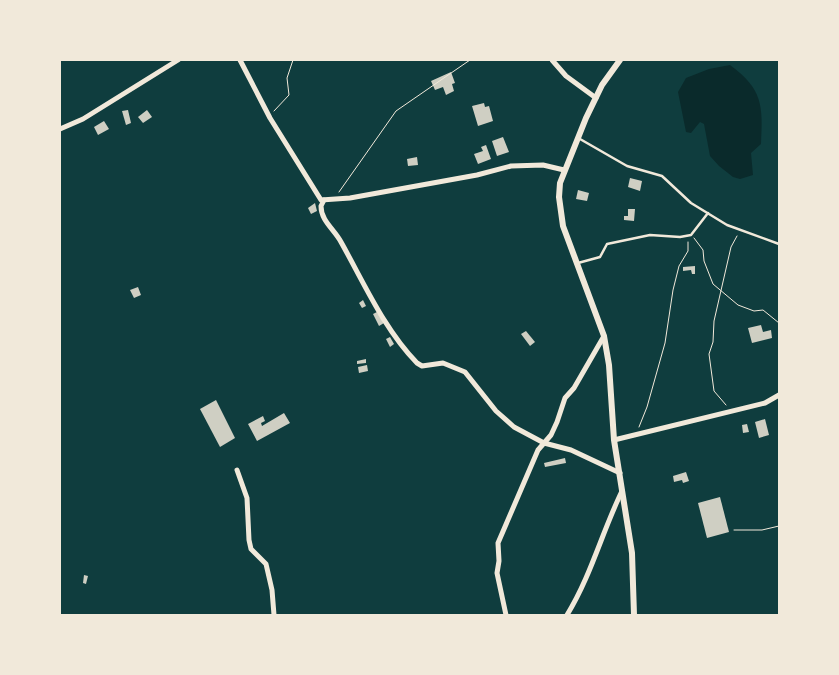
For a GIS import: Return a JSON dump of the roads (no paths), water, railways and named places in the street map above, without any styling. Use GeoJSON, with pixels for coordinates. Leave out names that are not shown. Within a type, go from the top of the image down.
{"type":"FeatureCollection","features":[{"type":"Feature","properties":{"kind":"street"},"geometry":{"type":"LineString","coordinates":[[60,129],[83,119],[178,60]]}},
{"type":"Feature","properties":{"kind":"street"},"geometry":{"type":"LineString","coordinates":[[240,60],[270,118],[318,198],[331,200],[477,175],[511,166],[542,165],[564,170]]}},
{"type":"Feature","properties":{"kind":"street"},"geometry":{"type":"LineString","coordinates":[[552,60],[566,76],[596,98]]}},
{"type":"Feature","properties":{"kind":"street"},"geometry":{"type":"LineString","coordinates":[[620,60],[602,85],[577,138],[560,183],[559,197],[563,226],[604,336],[609,365],[614,440],[632,553],[634,615]]}},
{"type":"Feature","properties":{"kind":"street"},"geometry":{"type":"LineString","coordinates":[[324,200],[320,206],[324,219],[340,241],[356,272],[409,355],[422,366],[438,362],[465,372],[504,419],[525,434],[544,443],[571,450],[620,473]]}},
{"type":"Feature","properties":{"kind":"street"},"geometry":{"type":"LineString","coordinates":[[506,615],[497,573],[499,535],[538,450],[558,422],[565,398],[574,388],[604,336]]}},
{"type":"Feature","properties":{"kind":"street"},"geometry":{"type":"LineString","coordinates":[[614,440],[764,403],[779,395]]}},
{"type":"Feature","properties":{"kind":"street"},"geometry":{"type":"LineString","coordinates":[[237,470],[247,498],[251,549],[266,564],[272,590],[274,615]]}},
{"type":"Feature","properties":{"kind":"street"},"geometry":{"type":"LineString","coordinates":[[567,615],[585,584],[612,512],[622,491]]}},
{"type":"Feature","properties":{"kind":"lane"},"geometry":{"type":"LineString","coordinates":[[577,138],[627,166],[662,176],[690,203],[739,230],[779,244]]}},
{"type":"Feature","properties":{"kind":"lane"},"geometry":{"type":"LineString","coordinates":[[577,263],[596,260],[600,257],[607,244],[650,235],[688,236],[692,234],[708,213]]}},
{"type":"Feature","properties":{"kind":"water"},"geometry":{"type":"Polygon","coordinates":[[[730,65],[749,82],[755,91],[759,99],[762,119],[761,144],[751,153],[753,175],[740,179],[733,177],[710,156],[704,124],[700,122],[691,133],[686,132],[678,92],[686,78],[709,69],[730,65]]]}}]}
